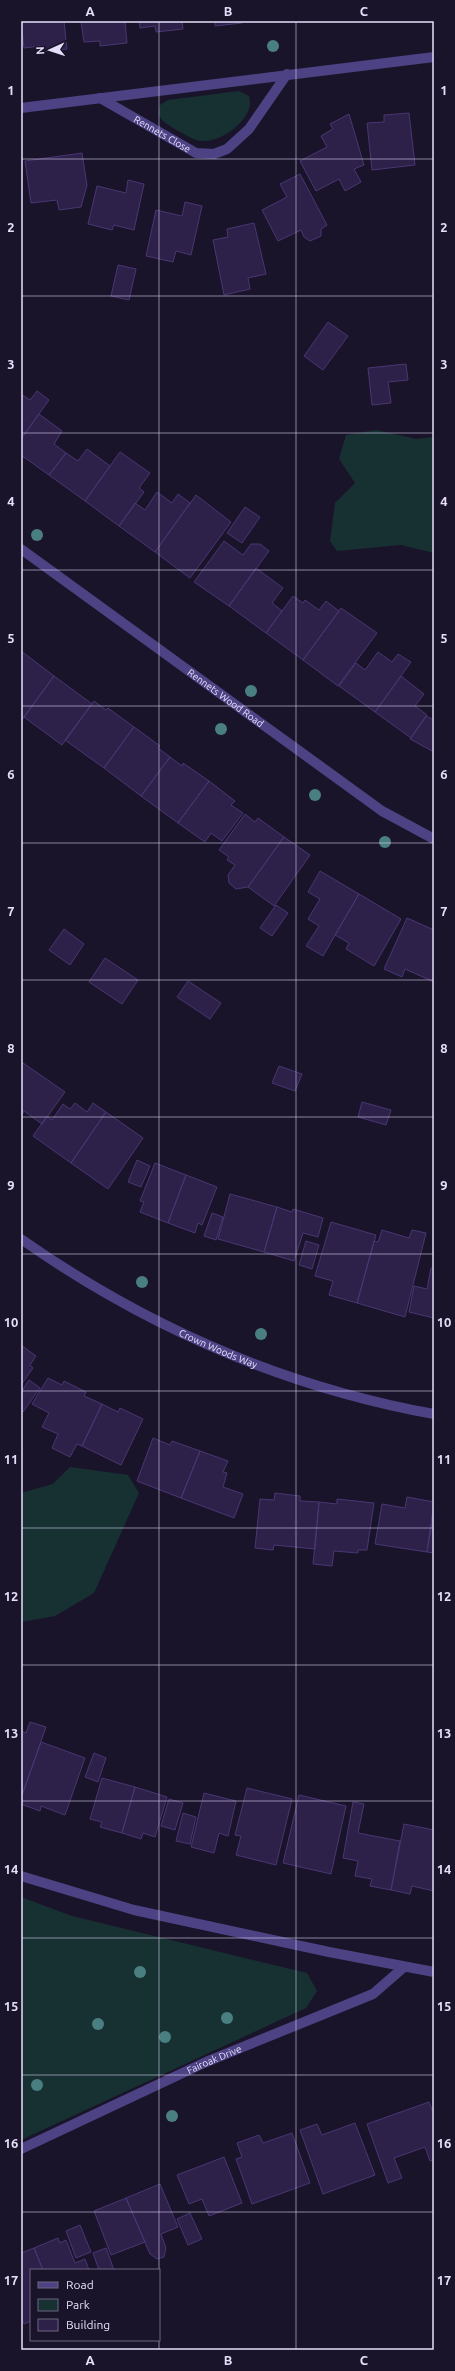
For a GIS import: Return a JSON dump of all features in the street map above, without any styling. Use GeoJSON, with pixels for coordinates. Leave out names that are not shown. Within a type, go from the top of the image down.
{"type":"FeatureCollection","features":[{"type":"Feature","properties":{"kind":"street"},"geometry":{"type":"LineString","coordinates":[[21,108],[287,74],[434,58]]}},
{"type":"Feature","properties":{"kind":"street","name":"Rennets Close"},"geometry":{"type":"LineString","coordinates":[[100,98],[196,153],[214,154],[227,150],[249,130],[287,74]]}},
{"type":"Feature","properties":{"kind":"street","name":"Rennets Wood Road"},"geometry":{"type":"LineString","coordinates":[[21,549],[382,811],[434,839]]}},
{"type":"Feature","properties":{"kind":"street","name":"Crown Woods Way"},"geometry":{"type":"LineString","coordinates":[[21,1239],[54,1262],[122,1304],[253,1365],[364,1398],[434,1414]]}},
{"type":"Feature","properties":{"kind":"street"},"geometry":{"type":"LineString","coordinates":[[21,1876],[134,1910],[434,1972]]}},
{"type":"Feature","properties":{"kind":"street","name":"Fairoak Drive"},"geometry":{"type":"LineString","coordinates":[[21,2149],[206,2062],[373,1994],[404,1967]]}},
{"type":"Feature","properties":{"kind":"green space"},"geometry":{"type":"Polygon","coordinates":[[[239,91],[249,96],[250,104],[248,112],[236,127],[228,133],[211,140],[199,141],[188,136],[165,122],[158,113],[160,105],[168,100],[239,91]]]}},
{"type":"Feature","properties":{"kind":"green space"},"geometry":{"type":"Polygon","coordinates":[[[376,430],[416,439],[434,437],[434,553],[401,545],[337,551],[330,541],[335,503],[355,483],[339,459],[346,435],[376,430]]]}},
{"type":"Feature","properties":{"kind":"green space"},"geometry":{"type":"Polygon","coordinates":[[[70,1467],[128,1475],[139,1493],[94,1593],[55,1616],[21,1622],[21,1493],[53,1484],[70,1467]]]}},
{"type":"Feature","properties":{"kind":"green space"},"geometry":{"type":"Polygon","coordinates":[[[21,1897],[72,1916],[307,1973],[317,1991],[306,2008],[21,2140],[21,1897]]]}},
{"type":"Feature","properties":{"kind":"building"},"geometry":{"type":"Polygon","coordinates":[[[21,21],[64,21],[67,49],[40,52],[40,46],[24,48],[21,21]]]}},
{"type":"Feature","properties":{"kind":"building"},"geometry":{"type":"Polygon","coordinates":[[[81,21],[125,21],[127,43],[100,46],[100,41],[84,42],[81,21]]]}},
{"type":"Feature","properties":{"kind":"building"},"geometry":{"type":"Polygon","coordinates":[[[139,21],[182,21],[183,29],[156,32],[155,26],[140,28],[139,21]]]}},
{"type":"Feature","properties":{"kind":"building"},"geometry":{"type":"Polygon","coordinates":[[[215,21],[242,21],[242,23],[215,26],[215,21]]]}},
{"type":"Feature","properties":{"kind":"building"},"geometry":{"type":"Polygon","coordinates":[[[409,113],[415,165],[372,170],[367,123],[384,122],[384,115],[409,113]]]}},
{"type":"Feature","properties":{"kind":"building"},"geometry":{"type":"Polygon","coordinates":[[[349,114],[364,165],[354,169],[361,182],[345,191],[339,179],[316,191],[300,161],[327,147],[321,136],[333,129],[330,124],[349,114]]]}},
{"type":"Feature","properties":{"kind":"building"},"geometry":{"type":"Polygon","coordinates":[[[82,153],[87,185],[81,207],[59,210],[57,200],[31,203],[25,161],[82,153]]]}},
{"type":"Feature","properties":{"kind":"building"},"geometry":{"type":"Polygon","coordinates":[[[300,174],[327,225],[321,229],[321,236],[310,241],[304,237],[301,230],[278,241],[262,210],[287,197],[280,184],[300,174]]]}},
{"type":"Feature","properties":{"kind":"building"},"geometry":{"type":"Polygon","coordinates":[[[128,180],[144,184],[134,230],[114,225],[112,230],[88,224],[97,186],[126,193],[128,180]]]}},
{"type":"Feature","properties":{"kind":"building"},"geometry":{"type":"Polygon","coordinates":[[[185,202],[202,206],[191,255],[176,251],[173,262],[146,256],[156,210],[182,216],[185,202]]]}},
{"type":"Feature","properties":{"kind":"building"},"geometry":{"type":"Polygon","coordinates":[[[254,223],[266,274],[248,278],[250,289],[224,295],[213,240],[228,237],[227,229],[254,223]]]}},
{"type":"Feature","properties":{"kind":"building"},"geometry":{"type":"Polygon","coordinates":[[[118,265],[136,269],[129,300],[111,296],[118,265]]]}},
{"type":"Feature","properties":{"kind":"building"},"geometry":{"type":"Polygon","coordinates":[[[328,322],[348,336],[323,370],[304,356],[328,322]]]}},
{"type":"Feature","properties":{"kind":"building"},"geometry":{"type":"Polygon","coordinates":[[[406,364],[408,380],[388,382],[391,403],[372,405],[368,368],[406,364]]]}},
{"type":"Feature","properties":{"kind":"building"},"geometry":{"type":"Polygon","coordinates":[[[37,391],[49,400],[21,439],[21,394],[30,400],[37,391]]]}},
{"type":"Feature","properties":{"kind":"building"},"geometry":{"type":"Polygon","coordinates":[[[39,414],[62,431],[54,444],[66,453],[49,475],[21,455],[21,439],[39,414]]]}},
{"type":"Feature","properties":{"kind":"building"},"geometry":{"type":"Polygon","coordinates":[[[87,449],[110,466],[85,501],[49,475],[66,453],[78,461],[87,449]]]}},
{"type":"Feature","properties":{"kind":"building"},"geometry":{"type":"Polygon","coordinates":[[[120,452],[150,473],[139,488],[144,492],[119,526],[85,501],[120,452]]]}},
{"type":"Feature","properties":{"kind":"building"},"geometry":{"type":"Polygon","coordinates":[[[157,492],[172,503],[178,494],[190,503],[155,552],[119,526],[135,503],[145,510],[157,492]]]}},
{"type":"Feature","properties":{"kind":"building"},"geometry":{"type":"Polygon","coordinates":[[[196,495],[231,522],[190,578],[155,552],[196,495]]]}},
{"type":"Feature","properties":{"kind":"building"},"geometry":{"type":"Polygon","coordinates":[[[245,507],[260,517],[242,543],[227,533],[245,507]]]}},
{"type":"Feature","properties":{"kind":"building"},"geometry":{"type":"Polygon","coordinates":[[[224,541],[243,555],[251,544],[260,544],[269,551],[229,606],[194,582],[224,541]]]}},
{"type":"Feature","properties":{"kind":"building"},"geometry":{"type":"Polygon","coordinates":[[[256,568],[283,588],[272,603],[282,611],[266,633],[229,606],[256,568]]]}},
{"type":"Feature","properties":{"kind":"building"},"geometry":{"type":"Polygon","coordinates":[[[293,596],[303,603],[305,600],[319,610],[326,601],[339,611],[303,660],[266,633],[293,596]]]}},
{"type":"Feature","properties":{"kind":"building"},"geometry":{"type":"Polygon","coordinates":[[[341,608],[377,633],[338,686],[303,660],[341,608]]]}},
{"type":"Feature","properties":{"kind":"building"},"geometry":{"type":"Polygon","coordinates":[[[21,651],[54,676],[21,721],[21,651]]]}},
{"type":"Feature","properties":{"kind":"building"},"geometry":{"type":"Polygon","coordinates":[[[378,652],[392,662],[398,654],[411,662],[375,712],[339,686],[356,663],[365,670],[378,652]]]}},
{"type":"Feature","properties":{"kind":"building"},"geometry":{"type":"Polygon","coordinates":[[[54,676],[92,704],[62,745],[24,717],[54,676]]]}},
{"type":"Feature","properties":{"kind":"building"},"geometry":{"type":"Polygon","coordinates":[[[401,676],[424,694],[415,706],[427,715],[411,738],[375,712],[401,676]]]}},
{"type":"Feature","properties":{"kind":"building"},"geometry":{"type":"Polygon","coordinates":[[[94,701],[106,710],[108,708],[134,727],[104,768],[65,740],[94,701]]]}},
{"type":"Feature","properties":{"kind":"building"},"geometry":{"type":"Polygon","coordinates":[[[426,716],[434,720],[434,752],[410,739],[426,716]]]}},
{"type":"Feature","properties":{"kind":"building"},"geometry":{"type":"Polygon","coordinates":[[[134,727],[160,746],[158,748],[170,757],[141,796],[104,768],[134,727]]]}},
{"type":"Feature","properties":{"kind":"building"},"geometry":{"type":"Polygon","coordinates":[[[170,757],[182,766],[183,763],[209,781],[178,823],[141,796],[170,757]]]}},
{"type":"Feature","properties":{"kind":"building"},"geometry":{"type":"Polygon","coordinates":[[[209,781],[235,801],[231,805],[243,813],[222,841],[211,833],[205,842],[178,823],[209,781]]]}},
{"type":"Feature","properties":{"kind":"building"},"geometry":{"type":"Polygon","coordinates":[[[245,814],[255,822],[258,818],[284,837],[248,887],[236,889],[229,883],[228,875],[235,865],[227,860],[229,857],[219,850],[245,814]]]}},
{"type":"Feature","properties":{"kind":"building"},"geometry":{"type":"Polygon","coordinates":[[[284,837],[310,855],[274,906],[248,887],[284,837]]]}},
{"type":"Feature","properties":{"kind":"building"},"geometry":{"type":"Polygon","coordinates":[[[320,871],[359,894],[323,956],[306,946],[319,926],[308,919],[320,899],[308,892],[320,871]]]}},
{"type":"Feature","properties":{"kind":"building"},"geometry":{"type":"Polygon","coordinates":[[[359,894],[401,919],[374,966],[346,949],[349,943],[335,935],[359,894]]]}},
{"type":"Feature","properties":{"kind":"building"},"geometry":{"type":"Polygon","coordinates":[[[276,905],[288,913],[272,936],[260,928],[276,905]]]}},
{"type":"Feature","properties":{"kind":"building"},"geometry":{"type":"Polygon","coordinates":[[[407,918],[434,930],[434,982],[405,969],[402,977],[384,969],[407,918]]]}},
{"type":"Feature","properties":{"kind":"building"},"geometry":{"type":"Polygon","coordinates":[[[64,929],[84,944],[70,965],[49,950],[64,929]]]}},
{"type":"Feature","properties":{"kind":"building"},"geometry":{"type":"Polygon","coordinates":[[[105,958],[138,980],[122,1004],[89,982],[105,958]]]}},
{"type":"Feature","properties":{"kind":"building"},"geometry":{"type":"Polygon","coordinates":[[[188,981],[221,1003],[210,1019],[177,997],[188,981]]]}},
{"type":"Feature","properties":{"kind":"building"},"geometry":{"type":"Polygon","coordinates":[[[23,1063],[65,1092],[42,1124],[24,1111],[21,1116],[21,1066],[23,1063]]]}},
{"type":"Feature","properties":{"kind":"building"},"geometry":{"type":"Polygon","coordinates":[[[279,1066],[302,1074],[295,1091],[272,1083],[279,1066]]]}},
{"type":"Feature","properties":{"kind":"building"},"geometry":{"type":"Polygon","coordinates":[[[362,1102],[391,1110],[386,1125],[358,1117],[362,1102]]]}},
{"type":"Feature","properties":{"kind":"building"},"geometry":{"type":"Polygon","coordinates":[[[75,1103],[87,1112],[93,1103],[106,1112],[71,1163],[33,1136],[47,1116],[52,1120],[63,1104],[70,1109],[75,1103]]]}},
{"type":"Feature","properties":{"kind":"building"},"geometry":{"type":"Polygon","coordinates":[[[106,1112],[143,1138],[108,1189],[71,1163],[106,1112]]]}},
{"type":"Feature","properties":{"kind":"building"},"geometry":{"type":"Polygon","coordinates":[[[137,1160],[150,1166],[141,1187],[128,1182],[137,1160]]]}},
{"type":"Feature","properties":{"kind":"building"},"geometry":{"type":"Polygon","coordinates":[[[155,1163],[186,1175],[168,1223],[140,1212],[144,1202],[140,1201],[155,1163]]]}},
{"type":"Feature","properties":{"kind":"building"},"geometry":{"type":"Polygon","coordinates":[[[186,1175],[217,1187],[202,1225],[198,1223],[195,1233],[168,1223],[186,1175]]]}},
{"type":"Feature","properties":{"kind":"building"},"geometry":{"type":"Polygon","coordinates":[[[230,1194],[277,1207],[264,1252],[218,1239],[230,1194]]]}},
{"type":"Feature","properties":{"kind":"building"},"geometry":{"type":"Polygon","coordinates":[[[277,1207],[292,1212],[293,1209],[323,1218],[318,1237],[303,1233],[294,1261],[264,1252],[277,1207]]]}},
{"type":"Feature","properties":{"kind":"building"},"geometry":{"type":"Polygon","coordinates":[[[212,1213],[223,1217],[216,1240],[204,1236],[212,1213]]]}},
{"type":"Feature","properties":{"kind":"building"},"geometry":{"type":"Polygon","coordinates":[[[331,1222],[376,1235],[357,1303],[329,1295],[333,1281],[315,1276],[331,1222]]]}},
{"type":"Feature","properties":{"kind":"building"},"geometry":{"type":"Polygon","coordinates":[[[382,1230],[409,1238],[412,1230],[426,1233],[405,1317],[357,1303],[374,1241],[378,1242],[382,1230]]]}},
{"type":"Feature","properties":{"kind":"building"},"geometry":{"type":"Polygon","coordinates":[[[306,1241],[319,1245],[312,1269],[299,1265],[306,1241]]]}},
{"type":"Feature","properties":{"kind":"building"},"geometry":{"type":"Polygon","coordinates":[[[431,1268],[434,1269],[434,1318],[409,1312],[414,1286],[427,1289],[431,1268]]]}},
{"type":"Feature","properties":{"kind":"building"},"geometry":{"type":"Polygon","coordinates":[[[21,1345],[36,1356],[30,1365],[33,1368],[21,1385],[21,1345]]]}},
{"type":"Feature","properties":{"kind":"building"},"geometry":{"type":"Polygon","coordinates":[[[48,1378],[62,1385],[64,1381],[86,1392],[84,1396],[102,1404],[82,1446],[77,1444],[70,1457],[52,1448],[58,1434],[42,1427],[49,1413],[32,1404],[48,1378]]]}},
{"type":"Feature","properties":{"kind":"building"},"geometry":{"type":"Polygon","coordinates":[[[29,1380],[40,1388],[23,1412],[21,1410],[21,1392],[29,1380]]]}},
{"type":"Feature","properties":{"kind":"building"},"geometry":{"type":"Polygon","coordinates":[[[102,1404],[118,1412],[120,1408],[143,1419],[121,1465],[82,1446],[102,1404]]]}},
{"type":"Feature","properties":{"kind":"building"},"geometry":{"type":"Polygon","coordinates":[[[153,1438],[170,1445],[172,1441],[200,1451],[181,1498],[137,1481],[153,1438]]]}},
{"type":"Feature","properties":{"kind":"building"},"geometry":{"type":"Polygon","coordinates":[[[200,1451],[228,1461],[223,1472],[227,1473],[223,1487],[243,1494],[234,1518],[181,1498],[200,1451]]]}},
{"type":"Feature","properties":{"kind":"building"},"geometry":{"type":"Polygon","coordinates":[[[275,1493],[300,1496],[300,1501],[319,1502],[315,1549],[274,1545],[273,1550],[255,1548],[260,1499],[274,1500],[275,1493]]]}},
{"type":"Feature","properties":{"kind":"building"},"geometry":{"type":"Polygon","coordinates":[[[407,1497],[434,1502],[427,1552],[375,1544],[382,1504],[405,1508],[407,1497]]]}},
{"type":"Feature","properties":{"kind":"building"},"geometry":{"type":"Polygon","coordinates":[[[337,1499],[374,1503],[367,1550],[358,1550],[358,1553],[334,1551],[332,1566],[313,1564],[319,1502],[337,1504],[337,1499]]]}},
{"type":"Feature","properties":{"kind":"building"},"geometry":{"type":"Polygon","coordinates":[[[434,1511],[434,1553],[427,1552],[434,1511]]]}},
{"type":"Feature","properties":{"kind":"building"},"geometry":{"type":"Polygon","coordinates":[[[30,1722],[46,1727],[21,1798],[21,1731],[26,1733],[30,1722]]]}},
{"type":"Feature","properties":{"kind":"building"},"geometry":{"type":"Polygon","coordinates":[[[41,1742],[85,1758],[65,1815],[41,1806],[40,1811],[21,1804],[21,1798],[41,1742]]]}},
{"type":"Feature","properties":{"kind":"building"},"geometry":{"type":"Polygon","coordinates":[[[94,1753],[106,1758],[98,1782],[85,1777],[94,1753]]]}},
{"type":"Feature","properties":{"kind":"building"},"geometry":{"type":"Polygon","coordinates":[[[102,1778],[135,1787],[122,1833],[100,1827],[102,1822],[90,1819],[102,1778]]]}},
{"type":"Feature","properties":{"kind":"building"},"geometry":{"type":"Polygon","coordinates":[[[135,1787],[167,1797],[155,1837],[143,1833],[141,1839],[122,1833],[135,1787]]]}},
{"type":"Feature","properties":{"kind":"building"},"geometry":{"type":"Polygon","coordinates":[[[247,1788],[292,1799],[276,1865],[236,1855],[241,1836],[235,1835],[247,1788]]]}},
{"type":"Feature","properties":{"kind":"building"},"geometry":{"type":"Polygon","coordinates":[[[204,1793],[236,1801],[228,1836],[219,1833],[214,1853],[191,1847],[204,1793]]]}},
{"type":"Feature","properties":{"kind":"building"},"geometry":{"type":"Polygon","coordinates":[[[299,1795],[346,1806],[331,1874],[283,1863],[299,1795]]]}},
{"type":"Feature","properties":{"kind":"building"},"geometry":{"type":"Polygon","coordinates":[[[169,1799],[183,1803],[175,1830],[161,1826],[169,1799]]]}},
{"type":"Feature","properties":{"kind":"building"},"geometry":{"type":"Polygon","coordinates":[[[353,1802],[364,1804],[358,1833],[400,1841],[391,1890],[370,1886],[372,1879],[355,1876],[358,1861],[343,1858],[353,1802]]]}},
{"type":"Feature","properties":{"kind":"building"},"geometry":{"type":"Polygon","coordinates":[[[183,1813],[196,1817],[190,1844],[176,1841],[183,1813]]]}},
{"type":"Feature","properties":{"kind":"building"},"geometry":{"type":"Polygon","coordinates":[[[404,1824],[434,1830],[434,1891],[412,1886],[410,1894],[391,1890],[404,1824]]]}},
{"type":"Feature","properties":{"kind":"building"},"geometry":{"type":"Polygon","coordinates":[[[429,2102],[434,2115],[434,2159],[430,2161],[425,2147],[394,2158],[402,2178],[388,2183],[367,2124],[429,2102]]]}},
{"type":"Feature","properties":{"kind":"building"},"geometry":{"type":"Polygon","coordinates":[[[355,2123],[375,2175],[323,2194],[300,2130],[317,2124],[322,2135],[355,2123]]]}},
{"type":"Feature","properties":{"kind":"building"},"geometry":{"type":"Polygon","coordinates":[[[292,2133],[310,2183],[252,2204],[236,2159],[242,2157],[237,2143],[259,2135],[263,2143],[292,2133]]]}},
{"type":"Feature","properties":{"kind":"building"},"geometry":{"type":"Polygon","coordinates":[[[224,2157],[242,2203],[209,2216],[202,2199],[189,2204],[177,2175],[224,2157]]]}},
{"type":"Feature","properties":{"kind":"building"},"geometry":{"type":"Polygon","coordinates":[[[160,2184],[178,2227],[161,2234],[166,2248],[164,2257],[157,2259],[150,2254],[126,2198],[160,2184]]]}},
{"type":"Feature","properties":{"kind":"building"},"geometry":{"type":"Polygon","coordinates":[[[126,2198],[145,2242],[111,2255],[94,2211],[126,2198]]]}},
{"type":"Feature","properties":{"kind":"building"},"geometry":{"type":"Polygon","coordinates":[[[190,2213],[202,2239],[188,2245],[177,2219],[190,2213]]]}},
{"type":"Feature","properties":{"kind":"building"},"geometry":{"type":"Polygon","coordinates":[[[80,2225],[91,2252],[76,2258],[66,2231],[80,2225]]]}},
{"type":"Feature","properties":{"kind":"building"},"geometry":{"type":"Polygon","coordinates":[[[58,2238],[60,2243],[66,2240],[75,2263],[85,2259],[89,2269],[43,2269],[34,2248],[58,2238]]]}},
{"type":"Feature","properties":{"kind":"building"},"geometry":{"type":"Polygon","coordinates":[[[34,2248],[43,2269],[30,2269],[30,2321],[24,2324],[21,2317],[21,2253],[34,2248]]]}},
{"type":"Feature","properties":{"kind":"building"},"geometry":{"type":"Polygon","coordinates":[[[106,2248],[114,2269],[99,2269],[93,2253],[106,2248]]]}}]}
